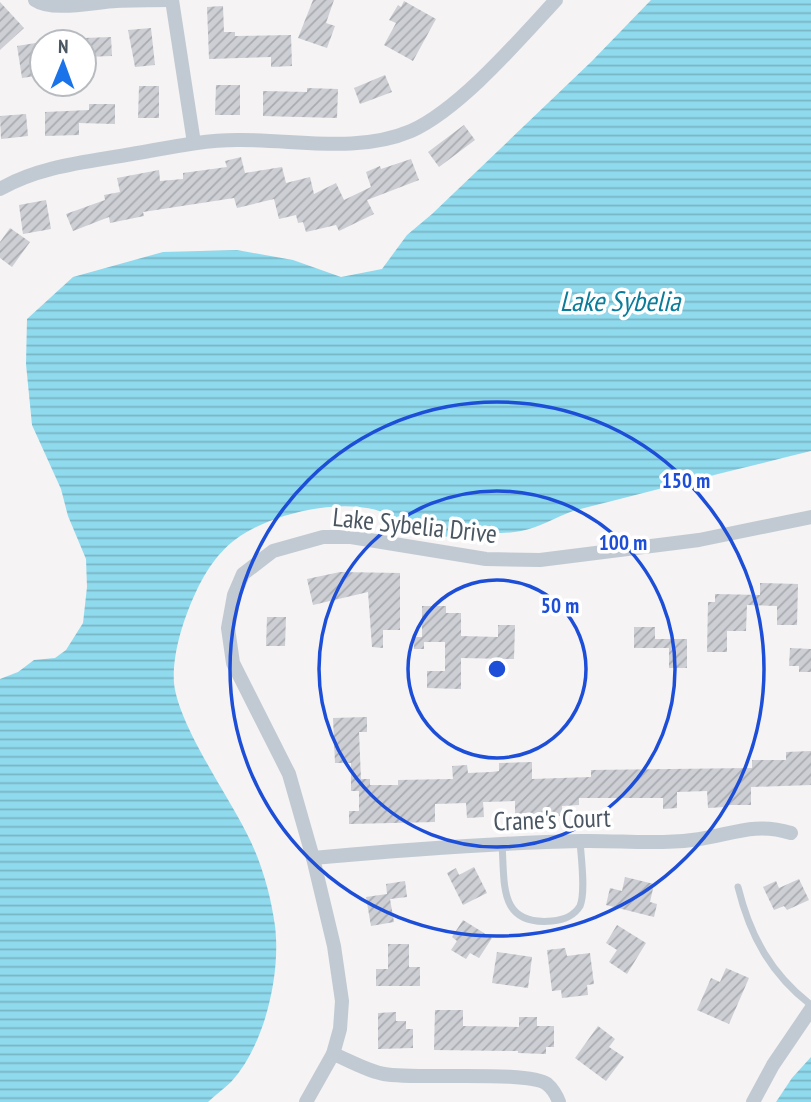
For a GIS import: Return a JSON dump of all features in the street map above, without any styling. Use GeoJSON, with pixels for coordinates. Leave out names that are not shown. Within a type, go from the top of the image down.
{"type":"FeatureCollection","features":[{"type":"Feature","properties":{"kind":"street"},"geometry":{"type":"LineString","coordinates":[[35,0],[55,6],[172,0],[194,143]]}},
{"type":"Feature","properties":{"kind":"street"},"geometry":{"type":"LineString","coordinates":[[0,189],[18,179],[51,168],[194,143],[236,139],[358,143],[387,139],[412,130],[451,105],[508,52],[556,0]]}},
{"type":"Feature","properties":{"kind":"street","name":"Lake Sybelia Drive"},"geometry":{"type":"LineString","coordinates":[[306,1102],[333,1054],[340,1029],[342,1001],[334,946],[289,774],[233,663],[228,628],[234,595],[243,574],[273,551],[323,537],[351,537],[486,559],[540,560],[699,540],[811,517]]}},
{"type":"Feature","properties":{"kind":"street","name":"Crane's Court"},"geometry":{"type":"LineString","coordinates":[[313,858],[420,848],[580,841],[692,840],[751,827],[774,827],[791,833]]}},
{"type":"Feature","properties":{"kind":"street"},"geometry":{"type":"LineString","coordinates":[[753,1102],[773,1065],[811,1007]]}},
{"type":"Feature","properties":{"kind":"street"},"geometry":{"type":"LineString","coordinates":[[333,1054],[380,1074],[408,1077],[522,1077],[546,1083],[559,1102]]}},
{"type":"Feature","properties":{"kind":"lane"},"geometry":{"type":"LineString","coordinates":[[502,845],[506,897],[513,911],[520,917],[533,921],[554,921],[572,916],[580,905],[580,841]]}},
{"type":"Feature","properties":{"kind":"lane"},"geometry":{"type":"LineString","coordinates":[[738,887],[750,928],[777,973],[811,1007]]}},
{"type":"Feature","properties":{"kind":"water","name":"Lake Sybelia"},"geometry":{"type":"Polygon","coordinates":[[[651,0],[811,0],[811,451],[573,511],[515,532],[429,537],[419,534],[392,516],[375,510],[337,506],[278,518],[236,539],[209,568],[199,585],[177,649],[174,683],[184,718],[204,759],[238,816],[261,866],[268,890],[276,945],[273,987],[253,1049],[231,1082],[208,1102],[0,1102],[0,679],[18,672],[34,660],[55,658],[66,650],[83,623],[87,587],[86,559],[68,516],[61,489],[32,425],[26,364],[27,319],[73,277],[163,252],[237,250],[293,260],[341,277],[382,269],[407,235],[592,61],[651,0]]]}},
{"type":"Feature","properties":{"kind":"water"},"geometry":{"type":"Polygon","coordinates":[[[811,1057],[811,1102],[776,1102],[792,1078],[811,1057]]]}},
{"type":"Feature","properties":{"kind":"building"},"geometry":{"type":"Polygon","coordinates":[[[313,0],[334,0],[326,23],[335,26],[327,48],[298,38],[313,0]]]}},
{"type":"Feature","properties":{"kind":"building"},"geometry":{"type":"Polygon","coordinates":[[[404,1],[436,19],[413,61],[384,45],[396,23],[389,20],[398,5],[401,7],[404,1]]]}},
{"type":"Feature","properties":{"kind":"building"},"geometry":{"type":"Polygon","coordinates":[[[0,2],[24,28],[0,50],[0,2]]]}},
{"type":"Feature","properties":{"kind":"building"},"geometry":{"type":"Polygon","coordinates":[[[223,6],[224,32],[235,32],[235,36],[291,35],[292,66],[271,67],[271,57],[209,59],[207,7],[223,6]]]}},
{"type":"Feature","properties":{"kind":"building"},"geometry":{"type":"Polygon","coordinates":[[[151,28],[155,65],[135,67],[128,30],[151,28]]]}},
{"type":"Feature","properties":{"kind":"building"},"geometry":{"type":"Polygon","coordinates":[[[98,37],[111,37],[112,56],[98,56],[98,37]]]}},
{"type":"Feature","properties":{"kind":"building"},"geometry":{"type":"Polygon","coordinates":[[[28,44],[28,77],[22,78],[17,46],[28,44]]]}},
{"type":"Feature","properties":{"kind":"building"},"geometry":{"type":"Polygon","coordinates":[[[385,75],[392,92],[360,104],[354,88],[385,75]]]}},
{"type":"Feature","properties":{"kind":"building"},"geometry":{"type":"Polygon","coordinates":[[[216,85],[240,85],[240,115],[215,115],[216,85]]]}},
{"type":"Feature","properties":{"kind":"building"},"geometry":{"type":"Polygon","coordinates":[[[139,86],[159,86],[159,118],[138,118],[139,86]]]}},
{"type":"Feature","properties":{"kind":"building"},"geometry":{"type":"Polygon","coordinates":[[[307,88],[338,89],[337,118],[263,116],[263,91],[307,92],[307,88]]]}},
{"type":"Feature","properties":{"kind":"building"},"geometry":{"type":"Polygon","coordinates":[[[89,104],[115,104],[115,124],[79,123],[79,135],[45,136],[45,112],[89,110],[89,104]]]}},
{"type":"Feature","properties":{"kind":"building"},"geometry":{"type":"Polygon","coordinates":[[[26,114],[28,136],[1,139],[0,116],[26,114]]]}},
{"type":"Feature","properties":{"kind":"building"},"geometry":{"type":"Polygon","coordinates":[[[464,125],[475,140],[439,167],[428,152],[464,125]]]}},
{"type":"Feature","properties":{"kind":"building"},"geometry":{"type":"Polygon","coordinates":[[[241,157],[245,173],[282,167],[286,183],[310,177],[314,194],[336,183],[344,200],[371,187],[366,172],[380,166],[381,169],[411,159],[419,180],[367,200],[374,214],[339,231],[336,225],[306,232],[303,222],[298,223],[296,215],[279,219],[274,199],[237,208],[234,198],[143,212],[144,216],[110,223],[109,217],[73,231],[66,214],[105,200],[104,195],[120,192],[117,178],[159,170],[160,181],[183,179],[183,173],[227,167],[225,161],[241,157]]]}},
{"type":"Feature","properties":{"kind":"building"},"geometry":{"type":"Polygon","coordinates":[[[46,200],[51,229],[23,234],[19,205],[46,200]]]}},
{"type":"Feature","properties":{"kind":"building"},"geometry":{"type":"Polygon","coordinates":[[[10,228],[30,242],[12,267],[0,258],[0,242],[10,228]]]}},
{"type":"Feature","properties":{"kind":"building"},"geometry":{"type":"Polygon","coordinates":[[[340,572],[400,573],[400,630],[383,630],[383,648],[372,647],[368,592],[313,605],[307,579],[340,572]]]}},
{"type":"Feature","properties":{"kind":"building"},"geometry":{"type":"Polygon","coordinates":[[[760,583],[798,584],[797,625],[777,625],[777,606],[747,605],[746,631],[727,631],[727,652],[707,652],[708,602],[715,602],[715,594],[760,595],[760,583]]]}},
{"type":"Feature","properties":{"kind":"building"},"geometry":{"type":"Polygon","coordinates":[[[422,606],[446,606],[446,613],[461,613],[461,636],[498,637],[498,625],[515,625],[514,659],[461,658],[461,689],[427,688],[427,671],[445,671],[445,642],[424,642],[424,649],[414,649],[414,637],[422,637],[422,606]]]}},
{"type":"Feature","properties":{"kind":"building"},"geometry":{"type":"Polygon","coordinates":[[[267,617],[286,617],[285,646],[266,646],[267,617]]]}},
{"type":"Feature","properties":{"kind":"building"},"geometry":{"type":"Polygon","coordinates":[[[634,627],[655,627],[655,639],[687,639],[687,668],[669,668],[669,648],[634,648],[634,627]]]}},
{"type":"Feature","properties":{"kind":"building"},"geometry":{"type":"Polygon","coordinates":[[[790,648],[811,649],[811,672],[799,672],[799,666],[789,666],[790,648]]]}},
{"type":"Feature","properties":{"kind":"building"},"geometry":{"type":"Polygon","coordinates":[[[367,717],[367,732],[359,732],[361,779],[370,779],[370,785],[398,785],[398,780],[453,779],[452,766],[467,765],[468,773],[491,772],[499,771],[499,763],[532,762],[532,779],[591,777],[591,770],[752,768],[752,760],[786,760],[786,752],[811,751],[811,785],[751,787],[751,805],[708,808],[707,791],[677,792],[677,808],[663,809],[663,798],[579,798],[579,805],[562,806],[562,816],[515,817],[515,801],[483,802],[484,817],[467,818],[466,803],[435,804],[435,822],[349,824],[349,811],[359,811],[359,791],[351,791],[351,763],[335,763],[333,718],[367,717]]]}},
{"type":"Feature","properties":{"kind":"building"},"geometry":{"type":"Polygon","coordinates":[[[474,867],[487,893],[463,905],[447,873],[456,868],[459,875],[474,867]]]}},
{"type":"Feature","properties":{"kind":"building"},"geometry":{"type":"Polygon","coordinates":[[[625,877],[654,884],[650,902],[657,904],[654,917],[606,905],[610,888],[622,891],[625,877]]]}},
{"type":"Feature","properties":{"kind":"building"},"geometry":{"type":"Polygon","coordinates":[[[799,879],[809,900],[787,910],[784,906],[774,910],[763,887],[776,881],[779,888],[799,879]]]}},
{"type":"Feature","properties":{"kind":"building"},"geometry":{"type":"Polygon","coordinates":[[[405,881],[407,897],[390,899],[394,922],[371,926],[366,897],[387,894],[386,884],[405,881]]]}},
{"type":"Feature","properties":{"kind":"building"},"geometry":{"type":"Polygon","coordinates":[[[463,920],[492,938],[479,958],[470,953],[466,959],[451,950],[457,941],[452,937],[463,920]]]}},
{"type":"Feature","properties":{"kind":"building"},"geometry":{"type":"Polygon","coordinates":[[[617,925],[646,943],[627,974],[609,962],[617,950],[606,943],[617,925]]]}},
{"type":"Feature","properties":{"kind":"building"},"geometry":{"type":"Polygon","coordinates":[[[388,944],[409,944],[409,967],[420,967],[420,986],[376,986],[376,969],[388,969],[388,944]]]}},
{"type":"Feature","properties":{"kind":"building"},"geometry":{"type":"Polygon","coordinates":[[[565,948],[567,956],[590,953],[594,984],[587,985],[588,995],[562,998],[561,990],[552,991],[547,950],[565,948]]]}},
{"type":"Feature","properties":{"kind":"building"},"geometry":{"type":"Polygon","coordinates":[[[497,952],[532,957],[528,988],[492,983],[497,952]]]}},
{"type":"Feature","properties":{"kind":"building"},"geometry":{"type":"Polygon","coordinates":[[[726,968],[749,978],[729,1024],[697,1010],[711,978],[720,982],[726,968]]]}},
{"type":"Feature","properties":{"kind":"building"},"geometry":{"type":"Polygon","coordinates":[[[435,1010],[463,1010],[463,1026],[519,1027],[519,1017],[537,1017],[537,1026],[554,1026],[554,1047],[546,1047],[546,1054],[434,1050],[435,1010]]]}},
{"type":"Feature","properties":{"kind":"building"},"geometry":{"type":"Polygon","coordinates":[[[396,1012],[396,1021],[406,1021],[406,1029],[413,1029],[413,1048],[378,1049],[378,1013],[396,1012]]]}},
{"type":"Feature","properties":{"kind":"building"},"geometry":{"type":"Polygon","coordinates":[[[598,1026],[615,1039],[609,1047],[624,1057],[606,1081],[575,1058],[598,1026]]]}}]}
